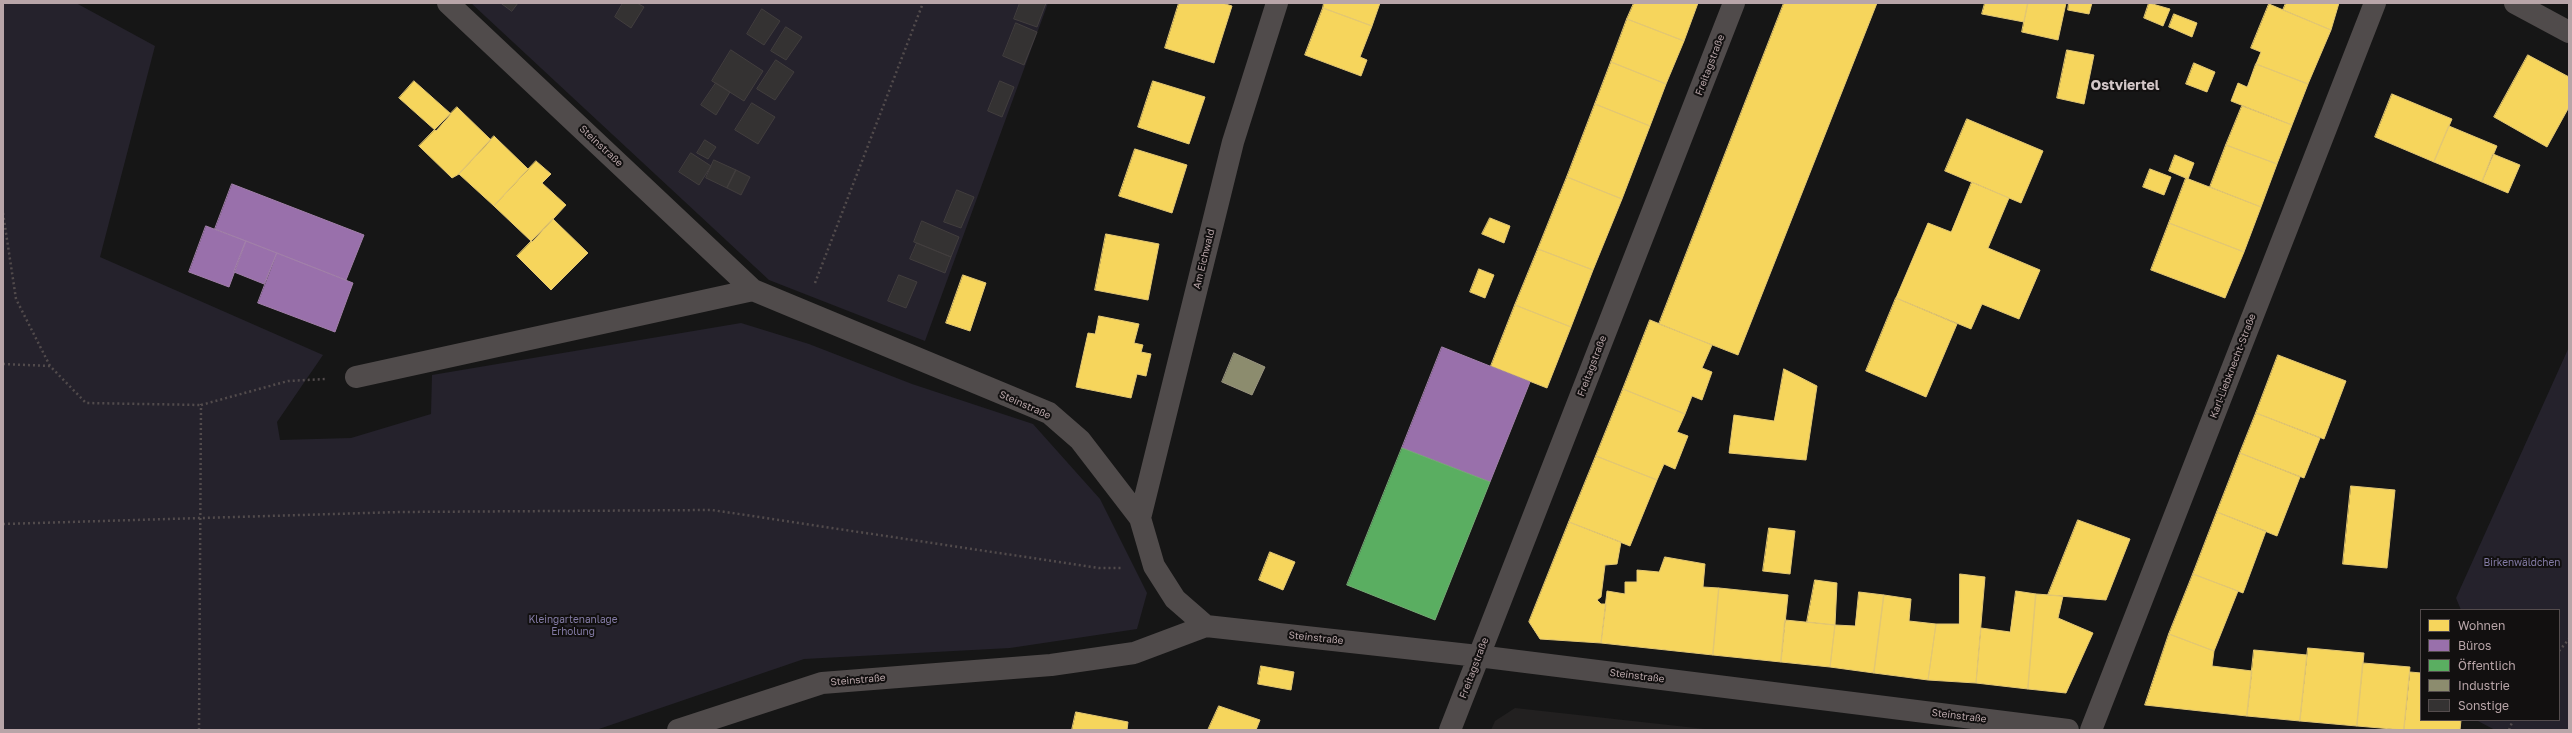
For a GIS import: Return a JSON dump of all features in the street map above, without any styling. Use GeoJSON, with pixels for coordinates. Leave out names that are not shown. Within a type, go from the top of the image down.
{"type":"FeatureCollection","features":[{"type":"Feature","properties":{"kind":"street","name":"Steinstraße"},"geometry":{"type":"LineString","coordinates":[[448,3],[754,290],[1049,413],[1080,440],[1140,518],[1154,566],[1175,599],[1206,626]]}},
{"type":"Feature","properties":{"kind":"street","name":"Am Eichwald"},"geometry":{"type":"LineString","coordinates":[[1140,518],[1233,142],[1277,3]]}},
{"type":"Feature","properties":{"kind":"street","name":"Freitagstraße"},"geometry":{"type":"LineString","coordinates":[[1450,730],[1734,3]]}},
{"type":"Feature","properties":{"kind":"street","name":"Karl-Liebknecht-Straße"},"geometry":{"type":"LineString","coordinates":[[2091,730],[2375,3]]}},
{"type":"Feature","properties":{"kind":"street"},"geometry":{"type":"LineString","coordinates":[[2515,3],[2569,32]]}},
{"type":"Feature","properties":{"kind":"street"},"geometry":{"type":"LineString","coordinates":[[356,377],[393,367],[754,290]]}},
{"type":"Feature","properties":{"kind":"street","name":"Steinstraße"},"geometry":{"type":"LineString","coordinates":[[678,730],[822,683],[1051,664],[1134,652],[1206,626],[1478,656],[2068,730]]}},
{"type":"Feature","properties":{"kind":"path"},"geometry":{"type":"LineString","coordinates":[[804,311],[923,3]]}},
{"type":"Feature","properties":{"kind":"path"},"geometry":{"type":"LineString","coordinates":[[3,213],[16,299],[50,366],[86,403],[201,404],[288,381],[356,377]]}},
{"type":"Feature","properties":{"kind":"path"},"geometry":{"type":"LineString","coordinates":[[3,364],[50,366]]}},
{"type":"Feature","properties":{"kind":"path"},"geometry":{"type":"LineString","coordinates":[[199,730],[199,520],[201,404]]}},
{"type":"Feature","properties":{"kind":"path"},"geometry":{"type":"LineString","coordinates":[[3,524],[199,520],[400,512],[712,510],[1100,568],[1123,568]]}},
{"type":"Feature","properties":{"kind":"path"},"geometry":{"type":"LineString","coordinates":[[2560,650],[2569,639]]}},
{"type":"Feature","properties":{"kind":"shaded area"},"geometry":{"type":"Polygon","coordinates":[[[1515,708],[1714,730],[1491,730],[1495,721],[1515,708]]]}},
{"type":"Feature","properties":{"kind":"green space","name":"Kleingartenanlage Erholung"},"geometry":{"type":"Polygon","coordinates":[[[3,3],[76,3],[155,46],[100,257],[323,355],[277,422],[280,440],[351,438],[431,414],[432,375],[741,323],[809,344],[912,384],[1033,424],[1100,499],[1147,593],[1137,629],[1010,648],[804,659],[596,730],[3,730],[3,3]]]}},
{"type":"Feature","properties":{"kind":"green space"},"geometry":{"type":"Polygon","coordinates":[[[471,3],[1048,3],[925,341],[769,280],[471,3]]]}},
{"type":"Feature","properties":{"kind":"green space","name":"Birkenwäldchen"},"geometry":{"type":"Polygon","coordinates":[[[2569,347],[2569,730],[2495,730],[2478,721],[2560,721],[2560,609],[2461,609],[2456,598],[2569,347]]]}},
{"type":"Feature","properties":{"kind":"building: Wohnen"},"geometry":{"type":"Polygon","coordinates":[[[1179,3],[1222,3],[1232,6],[1214,63],[1165,48],[1179,3]]]}},
{"type":"Feature","properties":{"kind":"building: Wohnen"},"geometry":{"type":"Polygon","coordinates":[[[1324,3],[1380,3],[1372,26],[1323,8],[1324,3]]]}},
{"type":"Feature","properties":{"kind":"building: Wohnen"},"geometry":{"type":"Polygon","coordinates":[[[1634,3],[1698,3],[1684,41],[1627,19],[1634,3]]]}},
{"type":"Feature","properties":{"kind":"building: Wohnen"},"geometry":{"type":"Polygon","coordinates":[[[1784,3],[1877,3],[1738,355],[1659,324],[1784,3]]]}},
{"type":"Feature","properties":{"kind":"building: Wohnen"},"geometry":{"type":"Polygon","coordinates":[[[1985,3],[2028,3],[2024,22],[1982,14],[1985,3]]]}},
{"type":"Feature","properties":{"kind":"building: Wohnen"},"geometry":{"type":"Polygon","coordinates":[[[2028,3],[2066,3],[2058,40],[2022,32],[2028,3]]]}},
{"type":"Feature","properties":{"kind":"building: Wohnen"},"geometry":{"type":"Polygon","coordinates":[[[2069,3],[2092,3],[2089,14],[2068,10],[2069,3]]]}},
{"type":"Feature","properties":{"kind":"building: Wohnen"},"geometry":{"type":"Polygon","coordinates":[[[2149,3],[2170,9],[2163,26],[2144,18],[2149,3]]]}},
{"type":"Feature","properties":{"kind":"building: Wohnen"},"geometry":{"type":"Polygon","coordinates":[[[2286,3],[2339,3],[2331,30],[2283,10],[2286,3]]]}},
{"type":"Feature","properties":{"kind":"building: Wohnen"},"geometry":{"type":"Polygon","coordinates":[[[2269,4],[2331,30],[2308,84],[2256,64],[2261,52],[2251,48],[2269,4]]]}},
{"type":"Feature","properties":{"kind":"building: Wohnen"},"geometry":{"type":"Polygon","coordinates":[[[1323,8],[1372,26],[1360,57],[1367,60],[1361,76],[1305,55],[1323,8]]]}},
{"type":"Feature","properties":{"kind":"building: Wohnen"},"geometry":{"type":"Polygon","coordinates":[[[2174,14],[2197,23],[2192,37],[2169,27],[2174,14]]]}},
{"type":"Feature","properties":{"kind":"building: Wohnen"},"geometry":{"type":"Polygon","coordinates":[[[1627,19],[1684,41],[1666,84],[1611,62],[1627,19]]]}},
{"type":"Feature","properties":{"kind":"building: Wohnen"},"geometry":{"type":"Polygon","coordinates":[[[2067,50],[2094,55],[2084,104],[2057,98],[2067,50]]]}},
{"type":"Feature","properties":{"kind":"building: Wohnen"},"geometry":{"type":"Polygon","coordinates":[[[2528,55],[2569,77],[2569,107],[2547,147],[2494,117],[2528,55]]]}},
{"type":"Feature","properties":{"kind":"building: Wohnen"},"geometry":{"type":"Polygon","coordinates":[[[1611,62],[1666,84],[1650,126],[1595,104],[1611,62]]]}},
{"type":"Feature","properties":{"kind":"building: Wohnen"},"geometry":{"type":"Polygon","coordinates":[[[2194,63],[2215,72],[2207,92],[2186,84],[2194,63]]]}},
{"type":"Feature","properties":{"kind":"building: Wohnen"},"geometry":{"type":"Polygon","coordinates":[[[2256,64],[2308,84],[2292,125],[2231,101],[2238,83],[2247,87],[2256,64]]]}},
{"type":"Feature","properties":{"kind":"building: Wohnen"},"geometry":{"type":"Polygon","coordinates":[[[414,81],[451,114],[436,131],[399,98],[414,81]]]}},
{"type":"Feature","properties":{"kind":"building: Wohnen"},"geometry":{"type":"Polygon","coordinates":[[[1153,81],[1205,97],[1189,144],[1138,127],[1153,81]]]}},
{"type":"Feature","properties":{"kind":"building: Wohnen"},"geometry":{"type":"Polygon","coordinates":[[[2392,94],[2452,119],[2434,162],[2375,137],[2392,94]]]}},
{"type":"Feature","properties":{"kind":"building: Wohnen"},"geometry":{"type":"Polygon","coordinates":[[[1595,104],[1650,126],[1622,199],[1567,177],[1595,104]]]}},
{"type":"Feature","properties":{"kind":"building: Wohnen"},"geometry":{"type":"Polygon","coordinates":[[[2242,106],[2292,125],[2277,164],[2226,145],[2242,106]]]}},
{"type":"Feature","properties":{"kind":"building: Wohnen"},"geometry":{"type":"Polygon","coordinates":[[[457,107],[491,140],[459,174],[452,178],[419,146],[457,107]]]}},
{"type":"Feature","properties":{"kind":"building: Wohnen"},"geometry":{"type":"Polygon","coordinates":[[[1967,119],[2043,151],[2021,203],[1945,171],[1967,119]]]}},
{"type":"Feature","properties":{"kind":"building: Wohnen"},"geometry":{"type":"Polygon","coordinates":[[[2449,126],[2497,146],[2482,182],[2434,162],[2449,126]]]}},
{"type":"Feature","properties":{"kind":"building: Wohnen"},"geometry":{"type":"Polygon","coordinates":[[[494,136],[528,169],[494,206],[459,174],[494,136]]]}},
{"type":"Feature","properties":{"kind":"building: Wohnen"},"geometry":{"type":"Polygon","coordinates":[[[2226,145],[2277,164],[2261,207],[2210,187],[2226,145]]]}},
{"type":"Feature","properties":{"kind":"building: Wohnen"},"geometry":{"type":"Polygon","coordinates":[[[1135,149],[1187,165],[1172,213],[1119,196],[1135,149]]]}},
{"type":"Feature","properties":{"kind":"building: Wohnen"},"geometry":{"type":"Polygon","coordinates":[[[2493,154],[2520,165],[2508,193],[2482,182],[2493,154]]]}},
{"type":"Feature","properties":{"kind":"building: Wohnen"},"geometry":{"type":"Polygon","coordinates":[[[2175,155],[2194,163],[2188,179],[2169,171],[2175,155]]]}},
{"type":"Feature","properties":{"kind":"building: Wohnen"},"geometry":{"type":"Polygon","coordinates":[[[536,161],[551,174],[542,183],[566,205],[532,242],[494,206],[536,161]]]}},
{"type":"Feature","properties":{"kind":"building: Wohnen"},"geometry":{"type":"Polygon","coordinates":[[[2150,169],[2171,177],[2164,195],[2143,187],[2150,169]]]}},
{"type":"Feature","properties":{"kind":"building: Wohnen"},"geometry":{"type":"Polygon","coordinates":[[[1567,177],[1622,199],[1593,270],[1538,249],[1567,177]]]}},
{"type":"Feature","properties":{"kind":"building: Wohnen"},"geometry":{"type":"Polygon","coordinates":[[[2186,178],[2261,207],[2244,252],[2169,223],[2186,178]]]}},
{"type":"Feature","properties":{"kind":"building: Wohnen"},"geometry":{"type":"Polygon","coordinates":[[[1972,182],[2009,198],[1988,248],[2040,270],[2019,319],[1982,304],[1971,329],[1896,298],[1928,223],[1951,232],[1972,182]]]}},
{"type":"Feature","properties":{"kind":"building: Wohnen"},"geometry":{"type":"Polygon","coordinates":[[[1490,218],[1510,226],[1504,243],[1482,234],[1490,218]]]}},
{"type":"Feature","properties":{"kind":"building: Wohnen"},"geometry":{"type":"Polygon","coordinates":[[[553,219],[588,253],[551,290],[517,256],[553,219]]]}},
{"type":"Feature","properties":{"kind":"building: Wohnen"},"geometry":{"type":"Polygon","coordinates":[[[2169,223],[2244,252],[2225,298],[2151,270],[2169,223]]]}},
{"type":"Feature","properties":{"kind":"building: Wohnen"},"geometry":{"type":"Polygon","coordinates":[[[1106,234],[1159,244],[1148,300],[1095,290],[1106,234]]]}},
{"type":"Feature","properties":{"kind":"building: Wohnen"},"geometry":{"type":"Polygon","coordinates":[[[1538,249],[1593,270],[1571,327],[1515,305],[1538,249]]]}},
{"type":"Feature","properties":{"kind":"building: Wohnen"},"geometry":{"type":"Polygon","coordinates":[[[1479,269],[1494,275],[1485,298],[1470,292],[1479,269]]]}},
{"type":"Feature","properties":{"kind":"building: Wohnen"},"geometry":{"type":"Polygon","coordinates":[[[963,275],[986,283],[970,331],[946,323],[963,275]]]}},
{"type":"Feature","properties":{"kind":"building: Wohnen"},"geometry":{"type":"Polygon","coordinates":[[[1896,298],[1957,324],[1926,397],[1866,371],[1896,298]]]}},
{"type":"Feature","properties":{"kind":"building: Wohnen"},"geometry":{"type":"Polygon","coordinates":[[[1515,305],[1571,327],[1547,388],[1491,366],[1515,305]]]}},
{"type":"Feature","properties":{"kind":"building: Wohnen"},"geometry":{"type":"Polygon","coordinates":[[[1099,316],[1139,324],[1134,343],[1143,345],[1141,352],[1151,354],[1146,376],[1137,374],[1131,398],[1076,387],[1088,333],[1095,334],[1099,316]]]}},
{"type":"Feature","properties":{"kind":"building: Wohnen"},"geometry":{"type":"Polygon","coordinates":[[[1650,320],[1712,345],[1702,368],[1712,372],[1702,400],[1692,396],[1685,414],[1623,389],[1650,320]]]}},
{"type":"Feature","properties":{"kind":"building: Wohnen"},"geometry":{"type":"Polygon","coordinates":[[[2278,355],[2346,381],[2324,439],[2256,413],[2278,355]]]}},
{"type":"Feature","properties":{"kind":"building: Wohnen"},"geometry":{"type":"Polygon","coordinates":[[[1784,369],[1817,386],[1806,460],[1729,453],[1734,415],[1774,421],[1784,369]]]}},
{"type":"Feature","properties":{"kind":"building: Wohnen"},"geometry":{"type":"Polygon","coordinates":[[[1623,389],[1685,414],[1677,432],[1688,436],[1675,469],[1664,464],[1657,480],[1596,456],[1623,389]]]}},
{"type":"Feature","properties":{"kind":"building: Wohnen"},"geometry":{"type":"Polygon","coordinates":[[[2256,413],[2320,438],[2304,478],[2240,453],[2256,413]]]}},
{"type":"Feature","properties":{"kind":"building: Wohnen"},"geometry":{"type":"Polygon","coordinates":[[[2240,453],[2300,477],[2277,536],[2217,512],[2240,453]]]}},
{"type":"Feature","properties":{"kind":"building: Wohnen"},"geometry":{"type":"Polygon","coordinates":[[[1596,456],[1657,480],[1630,546],[1569,522],[1596,456]]]}},
{"type":"Feature","properties":{"kind":"building: Wohnen"},"geometry":{"type":"Polygon","coordinates":[[[2351,486],[2395,490],[2387,568],[2343,564],[2351,486]]]}},
{"type":"Feature","properties":{"kind":"building: Wohnen"},"geometry":{"type":"Polygon","coordinates":[[[2217,512],[2266,531],[2243,593],[2193,574],[2217,512]]]}},
{"type":"Feature","properties":{"kind":"building: Wohnen"},"geometry":{"type":"Polygon","coordinates":[[[2078,520],[2130,539],[2106,600],[2048,595],[2078,520]]]}},
{"type":"Feature","properties":{"kind":"building: Wohnen"},"geometry":{"type":"Polygon","coordinates":[[[1569,522],[1621,542],[1617,564],[1605,565],[1601,597],[1597,600],[1601,604],[1606,604],[1601,643],[1540,639],[1529,622],[1569,522]]]}},
{"type":"Feature","properties":{"kind":"building: Wohnen"},"geometry":{"type":"Polygon","coordinates":[[[1769,528],[1795,531],[1790,574],[1763,571],[1769,528]]]}},
{"type":"Feature","properties":{"kind":"building: Wohnen"},"geometry":{"type":"Polygon","coordinates":[[[1270,552],[1295,562],[1283,590],[1259,580],[1270,552]]]}},
{"type":"Feature","properties":{"kind":"building: Wohnen"},"geometry":{"type":"Polygon","coordinates":[[[1665,557],[1705,564],[1703,587],[1719,588],[1713,655],[1601,643],[1607,591],[1625,594],[1625,582],[1637,582],[1637,570],[1659,572],[1665,557]]]}},
{"type":"Feature","properties":{"kind":"building: Wohnen"},"geometry":{"type":"Polygon","coordinates":[[[1960,574],[1985,577],[1976,683],[1928,680],[1936,624],[1959,624],[1960,574]]]}},
{"type":"Feature","properties":{"kind":"building: Wohnen"},"geometry":{"type":"Polygon","coordinates":[[[2193,574],[2238,591],[2214,651],[2169,634],[2193,574]]]}},
{"type":"Feature","properties":{"kind":"building: Wohnen"},"geometry":{"type":"Polygon","coordinates":[[[1815,580],[1837,583],[1835,625],[1807,622],[1815,580]]]}},
{"type":"Feature","properties":{"kind":"building: Wohnen"},"geometry":{"type":"Polygon","coordinates":[[[1719,588],[1788,595],[1781,662],[1713,655],[1719,588]]]}},
{"type":"Feature","properties":{"kind":"building: Wohnen"},"geometry":{"type":"Polygon","coordinates":[[[2016,591],[2036,594],[2028,689],[1976,683],[1981,628],[2010,632],[2016,591]]]}},
{"type":"Feature","properties":{"kind":"building: Wohnen"},"geometry":{"type":"Polygon","coordinates":[[[1859,592],[1884,595],[1874,673],[1830,667],[1835,625],[1855,626],[1859,592]]]}},
{"type":"Feature","properties":{"kind":"building: Wohnen"},"geometry":{"type":"Polygon","coordinates":[[[2036,594],[2063,596],[2058,618],[2093,633],[2066,693],[2028,689],[2036,594]]]}},
{"type":"Feature","properties":{"kind":"building: Wohnen"},"geometry":{"type":"Polygon","coordinates":[[[1884,595],[1911,599],[1909,621],[1936,624],[1928,680],[1874,673],[1884,595]]]}},
{"type":"Feature","properties":{"kind":"building: Wohnen"},"geometry":{"type":"Polygon","coordinates":[[[1785,620],[1835,625],[1830,667],[1781,662],[1785,620]]]}},
{"type":"Feature","properties":{"kind":"building: Wohnen"},"geometry":{"type":"Polygon","coordinates":[[[2169,634],[2214,651],[2212,666],[2252,671],[2247,716],[2145,705],[2169,634]]]}},
{"type":"Feature","properties":{"kind":"building: Wohnen"},"geometry":{"type":"Polygon","coordinates":[[[2308,648],[2364,653],[2357,726],[2300,721],[2308,648]]]}},
{"type":"Feature","properties":{"kind":"building: Wohnen"},"geometry":{"type":"Polygon","coordinates":[[[2254,650],[2307,655],[2300,721],[2247,716],[2254,650]]]}},
{"type":"Feature","properties":{"kind":"building: Wohnen"},"geometry":{"type":"Polygon","coordinates":[[[2363,663],[2410,667],[2404,730],[2357,726],[2363,663]]]}},
{"type":"Feature","properties":{"kind":"building: Wohnen"},"geometry":{"type":"Polygon","coordinates":[[[1261,666],[1294,672],[1291,690],[1258,684],[1261,666]]]}},
{"type":"Feature","properties":{"kind":"building: Wohnen"},"geometry":{"type":"Polygon","coordinates":[[[2410,672],[2420,673],[2420,721],[2461,721],[2460,730],[2404,730],[2410,672]]]}},
{"type":"Feature","properties":{"kind":"building: Wohnen"},"geometry":{"type":"Polygon","coordinates":[[[1219,706],[1260,720],[1256,730],[1208,730],[1219,706]]]}},
{"type":"Feature","properties":{"kind":"building: Wohnen"},"geometry":{"type":"Polygon","coordinates":[[[1076,712],[1128,722],[1127,730],[1072,730],[1076,712]]]}},
{"type":"Feature","properties":{"kind":"building: Büros"},"geometry":{"type":"Polygon","coordinates":[[[232,184],[364,235],[346,280],[215,229],[232,184]]]}},
{"type":"Feature","properties":{"kind":"building: Büros"},"geometry":{"type":"Polygon","coordinates":[[[206,226],[246,241],[229,287],[189,272],[206,226]]]}},
{"type":"Feature","properties":{"kind":"building: Büros"},"geometry":{"type":"Polygon","coordinates":[[[246,241],[277,253],[264,284],[234,272],[246,241]]]}},
{"type":"Feature","properties":{"kind":"building: Büros"},"geometry":{"type":"Polygon","coordinates":[[[277,253],[353,283],[335,332],[258,303],[277,253]]]}},
{"type":"Feature","properties":{"kind":"building: Büros"},"geometry":{"type":"Polygon","coordinates":[[[1442,347],[1530,382],[1490,482],[1402,448],[1442,347]]]}},
{"type":"Feature","properties":{"kind":"building: Öffentlich"},"geometry":{"type":"Polygon","coordinates":[[[1402,448],[1490,482],[1435,620],[1347,585],[1402,448]]]}},
{"type":"Feature","properties":{"kind":"building: Industrie"},"geometry":{"type":"Polygon","coordinates":[[[1234,353],[1265,367],[1252,395],[1222,382],[1234,353]]]}},
{"type":"Feature","properties":{"kind":"building: Sonstige"},"geometry":{"type":"Polygon","coordinates":[[[501,3],[518,3],[512,11],[501,3]]]}},
{"type":"Feature","properties":{"kind":"building: Sonstige"},"geometry":{"type":"Polygon","coordinates":[[[623,3],[637,3],[644,7],[631,28],[615,17],[623,3]]]}},
{"type":"Feature","properties":{"kind":"building: Sonstige"},"geometry":{"type":"Polygon","coordinates":[[[1020,3],[1046,3],[1037,27],[1014,19],[1020,3]]]}},
{"type":"Feature","properties":{"kind":"building: Sonstige"},"geometry":{"type":"Polygon","coordinates":[[[762,9],[780,21],[764,45],[747,34],[762,9]]]}},
{"type":"Feature","properties":{"kind":"building: Sonstige"},"geometry":{"type":"Polygon","coordinates":[[[1016,23],[1037,32],[1024,65],[1003,56],[1016,23]]]}},
{"type":"Feature","properties":{"kind":"building: Sonstige"},"geometry":{"type":"Polygon","coordinates":[[[786,27],[802,37],[786,60],[771,51],[786,27]]]}},
{"type":"Feature","properties":{"kind":"building: Sonstige"},"geometry":{"type":"Polygon","coordinates":[[[731,50],[763,71],[744,101],[712,81],[731,50]]]}},
{"type":"Feature","properties":{"kind":"building: Sonstige"},"geometry":{"type":"Polygon","coordinates":[[[776,60],[794,72],[775,100],[757,89],[776,60]]]}},
{"type":"Feature","properties":{"kind":"building: Sonstige"},"geometry":{"type":"Polygon","coordinates":[[[1000,81],[1014,87],[1002,117],[988,111],[1000,81]]]}},
{"type":"Feature","properties":{"kind":"building: Sonstige"},"geometry":{"type":"Polygon","coordinates":[[[716,83],[730,92],[716,115],[701,105],[716,83]]]}},
{"type":"Feature","properties":{"kind":"building: Sonstige"},"geometry":{"type":"Polygon","coordinates":[[[752,103],[775,117],[758,144],[735,130],[752,103]]]}},
{"type":"Feature","properties":{"kind":"building: Sonstige"},"geometry":{"type":"Polygon","coordinates":[[[705,140],[716,147],[708,159],[697,153],[705,140]]]}},
{"type":"Feature","properties":{"kind":"building: Sonstige"},"geometry":{"type":"Polygon","coordinates":[[[691,153],[711,166],[699,185],[679,172],[691,153]]]}},
{"type":"Feature","properties":{"kind":"building: Sonstige"},"geometry":{"type":"Polygon","coordinates":[[[714,160],[736,170],[727,188],[706,178],[714,160]]]}},
{"type":"Feature","properties":{"kind":"building: Sonstige"},"geometry":{"type":"Polygon","coordinates":[[[736,170],[750,177],[741,195],[727,188],[736,170]]]}},
{"type":"Feature","properties":{"kind":"building: Sonstige"},"geometry":{"type":"Polygon","coordinates":[[[957,190],[974,197],[961,228],[944,222],[957,190]]]}},
{"type":"Feature","properties":{"kind":"building: Sonstige"},"geometry":{"type":"Polygon","coordinates":[[[922,221],[959,237],[951,257],[914,242],[922,221]]]}},
{"type":"Feature","properties":{"kind":"building: Sonstige"},"geometry":{"type":"Polygon","coordinates":[[[917,243],[951,257],[945,273],[910,259],[917,243]]]}},
{"type":"Feature","properties":{"kind":"building: Sonstige"},"geometry":{"type":"Polygon","coordinates":[[[899,275],[917,282],[906,308],[888,301],[899,275]]]}},
{"type":"Feature","properties":{"kind":"district","name":"Ostviertel"},"geometry":{"type":"Point","coordinates":[2125,86]}}]}
